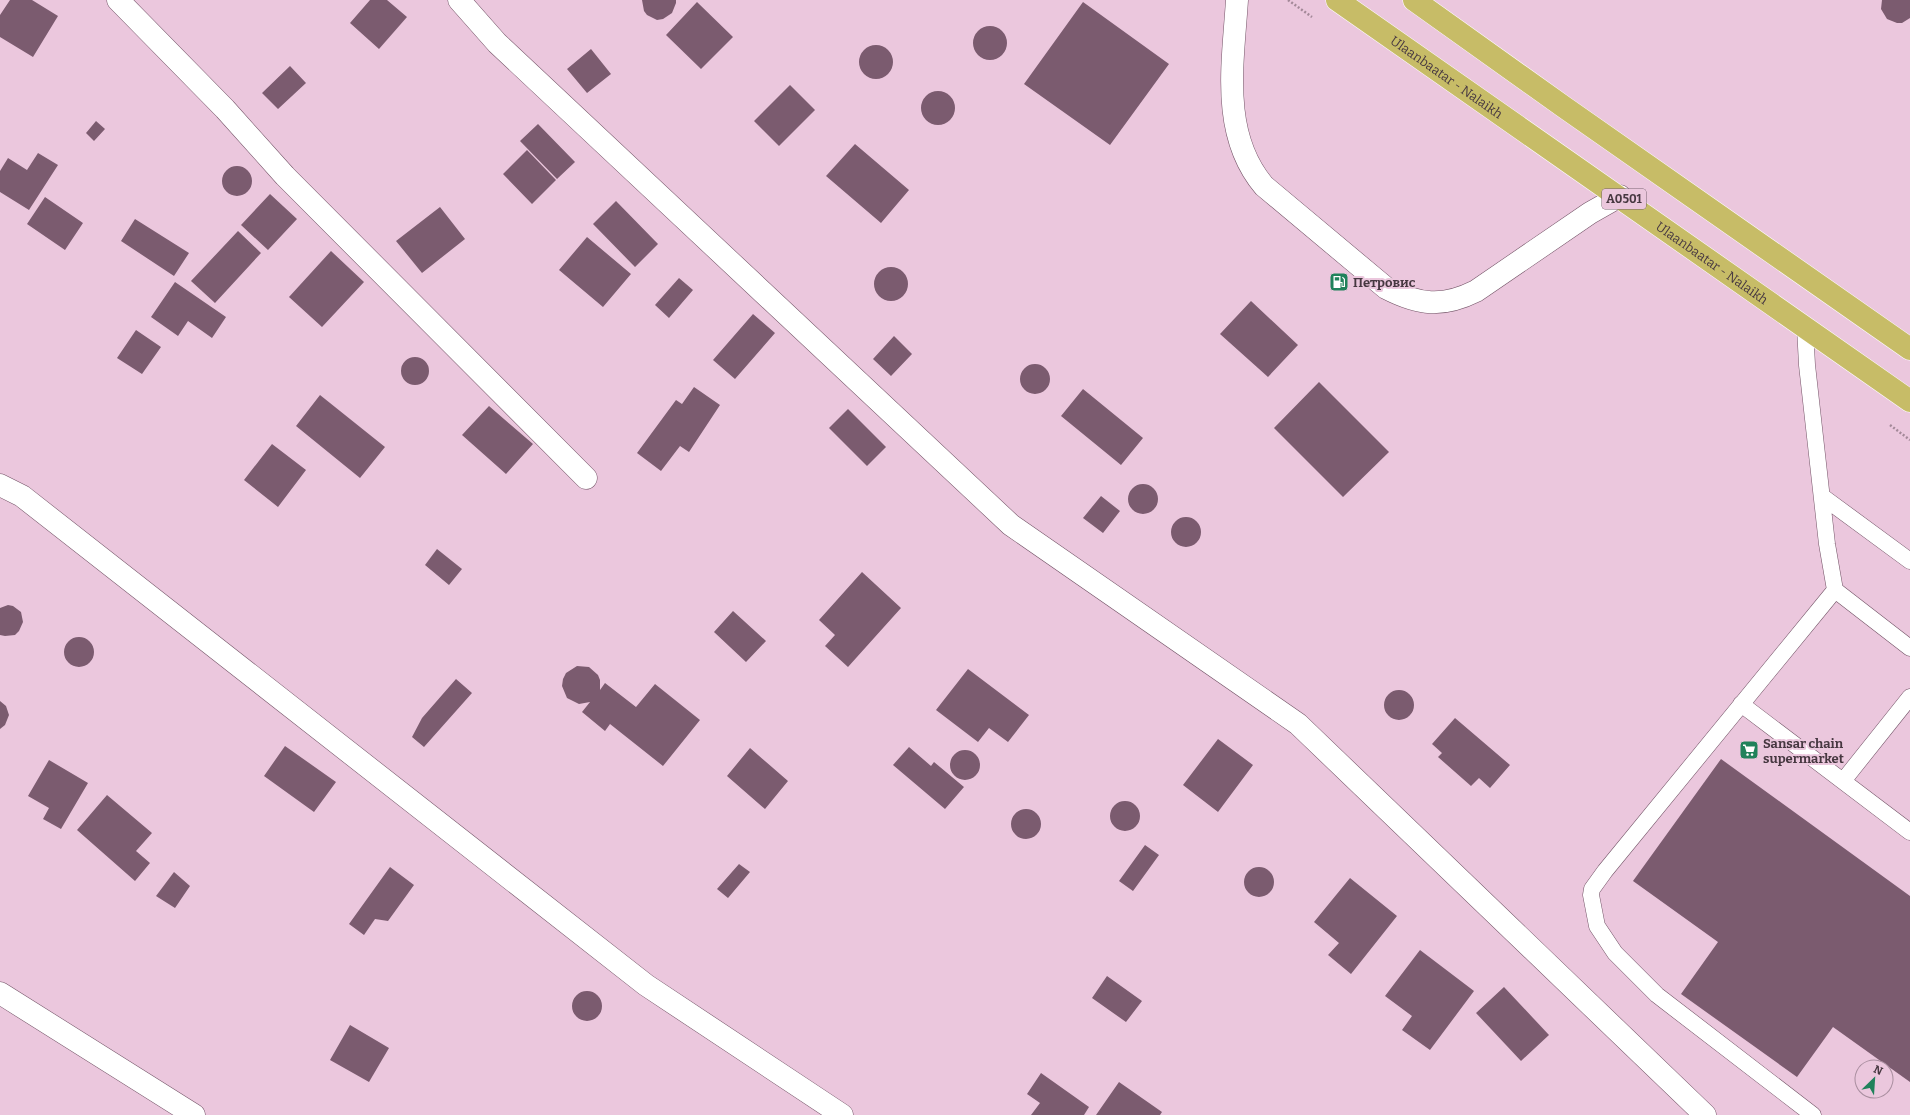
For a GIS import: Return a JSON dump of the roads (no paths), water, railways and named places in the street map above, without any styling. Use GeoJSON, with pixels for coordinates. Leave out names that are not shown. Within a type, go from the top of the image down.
{"type":"FeatureCollection","features":[{"type":"Feature","properties":{"kind":"highway","name":"Ulaanbaatar - Nalaikh"},"geometry":{"type":"LineString","coordinates":[[1337,0],[1620,196],[1910,401]]}},
{"type":"Feature","properties":{"kind":"highway"},"geometry":{"type":"LineString","coordinates":[[1414,0],[1910,349]]}},
{"type":"Feature","properties":{"kind":"street"},"geometry":{"type":"LineString","coordinates":[[118,0],[225,109],[285,176],[586,478]]}},
{"type":"Feature","properties":{"kind":"street"},"geometry":{"type":"LineString","coordinates":[[459,0],[498,43],[1011,525],[1298,724],[1704,1115]]}},
{"type":"Feature","properties":{"kind":"street"},"geometry":{"type":"LineString","coordinates":[[1237,0],[1232,102],[1237,134],[1247,161],[1255,176],[1264,186],[1386,288],[1410,298],[1440,303],[1452,302],[1476,291],[1590,213],[1620,196]]}},
{"type":"Feature","properties":{"kind":"street"},"geometry":{"type":"LineString","coordinates":[[0,485],[22,496],[646,985],[842,1115]]}},
{"type":"Feature","properties":{"kind":"street"},"geometry":{"type":"LineString","coordinates":[[0,993],[194,1115]]}},
{"type":"Feature","properties":{"kind":"lane"},"geometry":{"type":"LineString","coordinates":[[1805,327],[1807,365],[1823,497],[1827,544],[1835,590],[1910,648]]}},
{"type":"Feature","properties":{"kind":"lane"},"geometry":{"type":"LineString","coordinates":[[1823,497],[1910,561]]}},
{"type":"Feature","properties":{"kind":"lane"},"geometry":{"type":"LineString","coordinates":[[1813,1115],[1657,995],[1615,953],[1597,926],[1592,908],[1591,895],[1592,889],[1835,590]]}},
{"type":"Feature","properties":{"kind":"lane"},"geometry":{"type":"LineString","coordinates":[[1843,781],[1910,697]]}},
{"type":"Feature","properties":{"kind":"lane"},"geometry":{"type":"LineString","coordinates":[[1741,704],[1910,832]]}},
{"type":"Feature","properties":{"kind":"place","name":"Петровис"},"geometry":{"type":"Point","coordinates":[1339,282]}},
{"type":"Feature","properties":{"kind":"place","name":"Sansar chain supermarket"},"geometry":{"type":"Point","coordinates":[1749,750]}}]}
